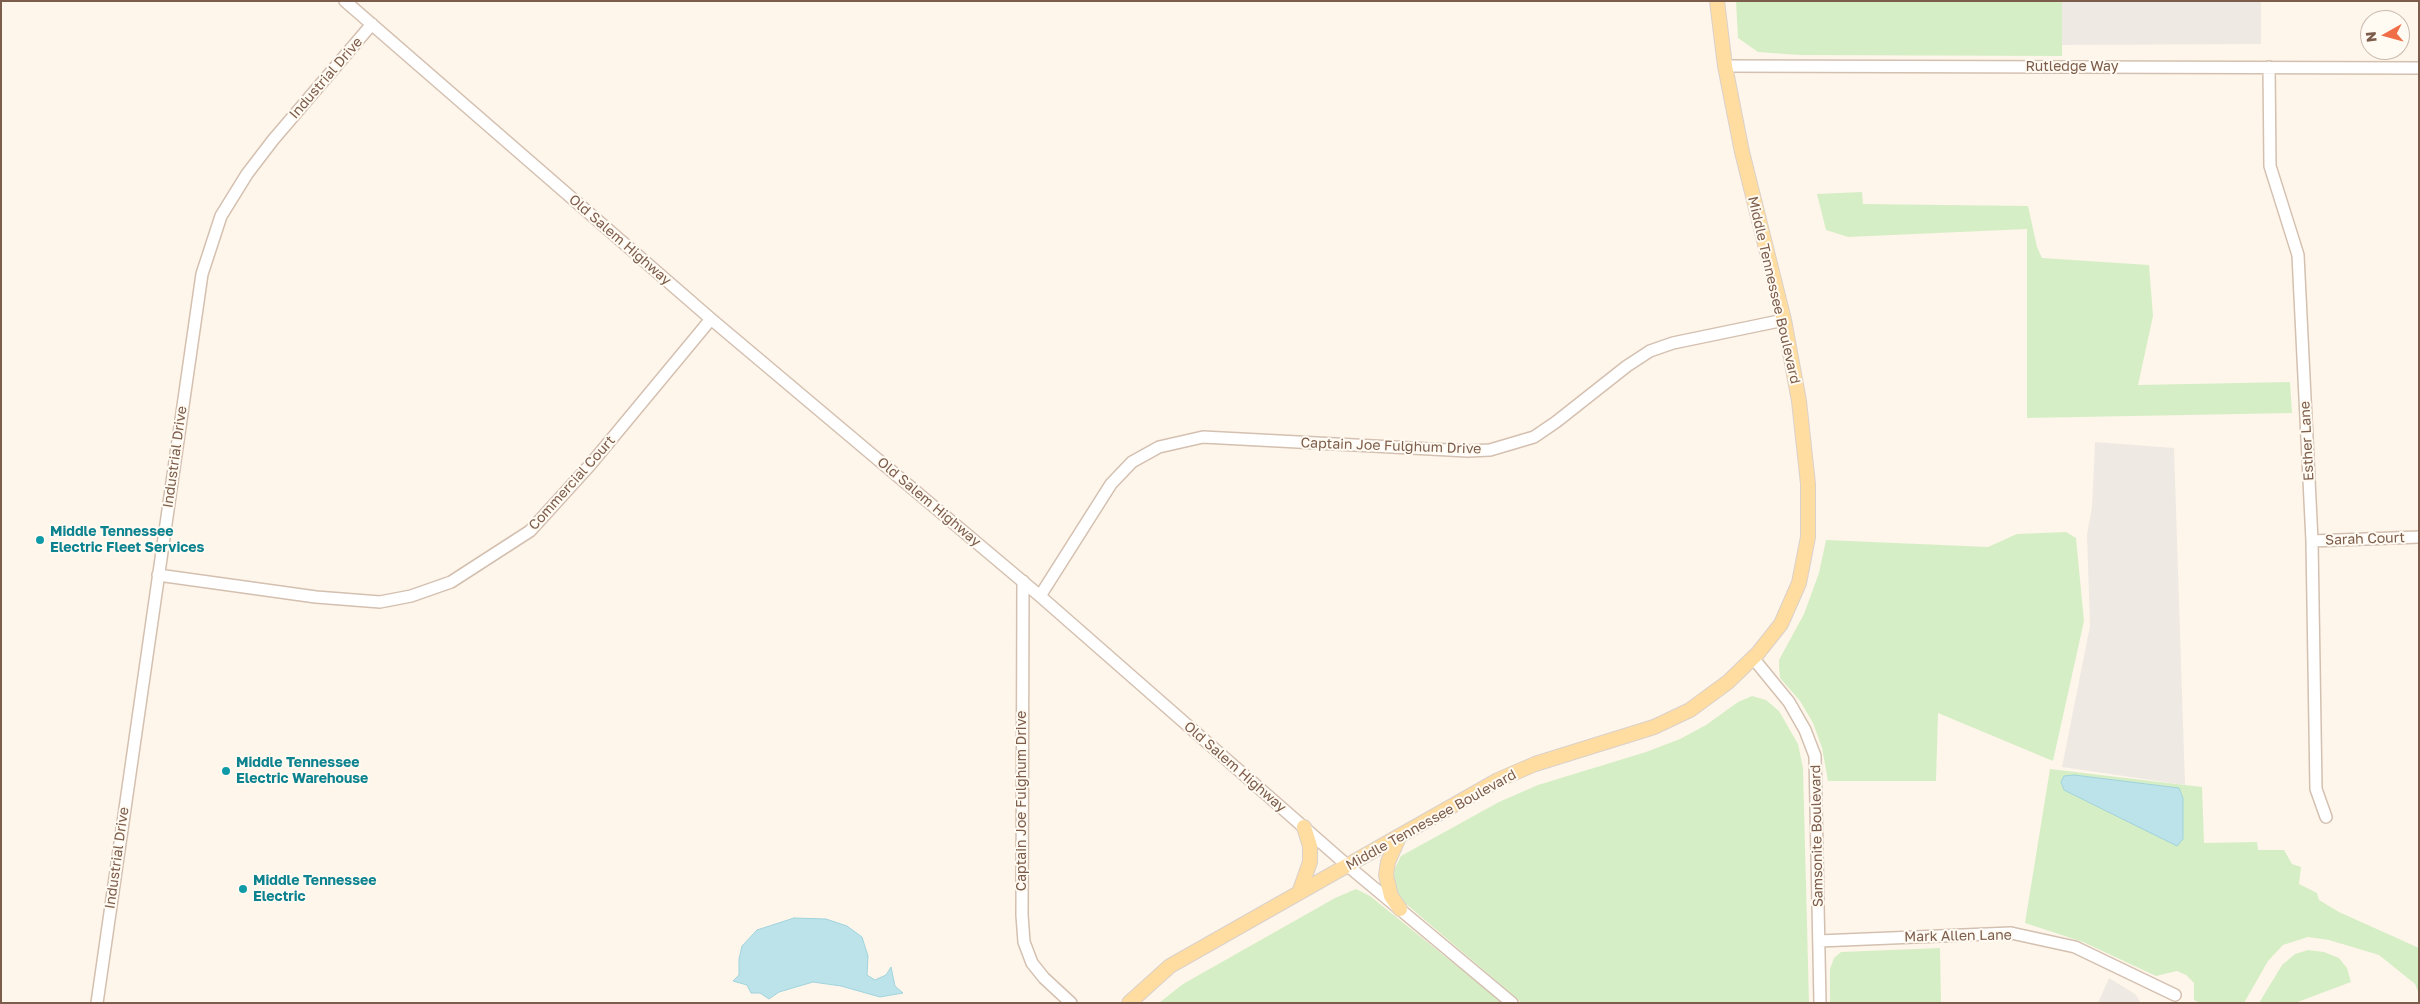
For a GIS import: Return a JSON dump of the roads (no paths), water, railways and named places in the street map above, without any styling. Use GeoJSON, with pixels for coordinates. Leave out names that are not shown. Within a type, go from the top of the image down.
{"type":"FeatureCollection","features":[{"type":"Feature","properties":{"kind":"main road","name":"Middle Tennessee Boulevard"},"geometry":{"type":"LineString","coordinates":[[1129,1003],[1170,966],[1498,780],[1535,764],[1654,727],[1690,710],[1728,682],[1753,658],[1780,624],[1799,583],[1808,537],[1808,484],[1799,401],[1784,320],[1742,152],[1725,66],[1717,1]]}},
{"type":"Feature","properties":{"kind":"main road"},"geometry":{"type":"LineString","coordinates":[[1299,893],[1310,862],[1310,846],[1304,827]]}},
{"type":"Feature","properties":{"kind":"main road"},"geometry":{"type":"LineString","coordinates":[[1399,837],[1388,862],[1386,875],[1391,896],[1400,909]]}},
{"type":"Feature","properties":{"kind":"street","name":"Old Salem Highway"},"geometry":{"type":"LineString","coordinates":[[345,1],[712,319],[1023,581],[1348,866],[1512,1003]]}},
{"type":"Feature","properties":{"kind":"street","name":"Industrial Drive"},"geometry":{"type":"LineString","coordinates":[[96,1003],[202,274],[221,216],[247,174],[273,140],[372,24]]}},
{"type":"Feature","properties":{"kind":"street","name":"Rutledge Way"},"geometry":{"type":"LineString","coordinates":[[1725,66],[2419,68]]}},
{"type":"Feature","properties":{"kind":"street","name":"Esther Lane"},"geometry":{"type":"LineString","coordinates":[[2269,67],[2270,166],[2298,255],[2312,541],[2316,789],[2326,817]]}},
{"type":"Feature","properties":{"kind":"street","name":"Commercial Court"},"geometry":{"type":"LineString","coordinates":[[158,575],[316,597],[380,602],[412,596],[452,582],[530,531],[590,465],[712,319]]}},
{"type":"Feature","properties":{"kind":"street","name":"Captain Joe Fulghum Drive"},"geometry":{"type":"LineString","coordinates":[[1040,596],[1111,484],[1132,462],[1159,447],[1203,437],[1468,451],[1490,450],[1534,436],[1556,422],[1627,366],[1650,352],[1674,343],[1784,320]]}},
{"type":"Feature","properties":{"kind":"street","name":"Sarah Court"},"geometry":{"type":"LineString","coordinates":[[2312,541],[2419,537]]}},
{"type":"Feature","properties":{"kind":"street","name":"Captain Joe Fulghum Drive"},"geometry":{"type":"LineString","coordinates":[[1023,581],[1022,916],[1024,942],[1032,963],[1044,978],[1071,1003]]}},
{"type":"Feature","properties":{"kind":"street","name":"Samsonite Boulevard"},"geometry":{"type":"LineString","coordinates":[[1753,658],[1789,702],[1805,730],[1815,756],[1820,1003]]}},
{"type":"Feature","properties":{"kind":"street","name":"Mark Allen Lane"},"geometry":{"type":"LineString","coordinates":[[1819,941],[2011,933],[2075,947],[2175,996]]}},
{"type":"Feature","properties":{"kind":"water"},"geometry":{"type":"Polygon","coordinates":[[[2074,775],[2179,788],[2183,798],[2183,839],[2177,846],[2064,790],[2061,782],[2064,776],[2074,775]]]}},
{"type":"Feature","properties":{"kind":"water"},"geometry":{"type":"Polygon","coordinates":[[[794,918],[826,919],[847,926],[862,937],[868,956],[867,975],[875,980],[886,975],[891,967],[895,986],[903,993],[880,997],[841,986],[813,982],[779,992],[769,999],[760,993],[751,993],[747,985],[733,981],[739,975],[739,959],[742,946],[757,930],[794,918]]]}},
{"type":"Feature","properties":{"kind":"place","name":"Middle Tennessee Electric Fleet Services"},"geometry":{"type":"Point","coordinates":[40,540]}},
{"type":"Feature","properties":{"kind":"place","name":"Middle Tennessee Electric Warehouse"},"geometry":{"type":"Point","coordinates":[226,771]}},
{"type":"Feature","properties":{"kind":"place","name":"Middle Tennessee Electric"},"geometry":{"type":"Point","coordinates":[243,889]}}]}
